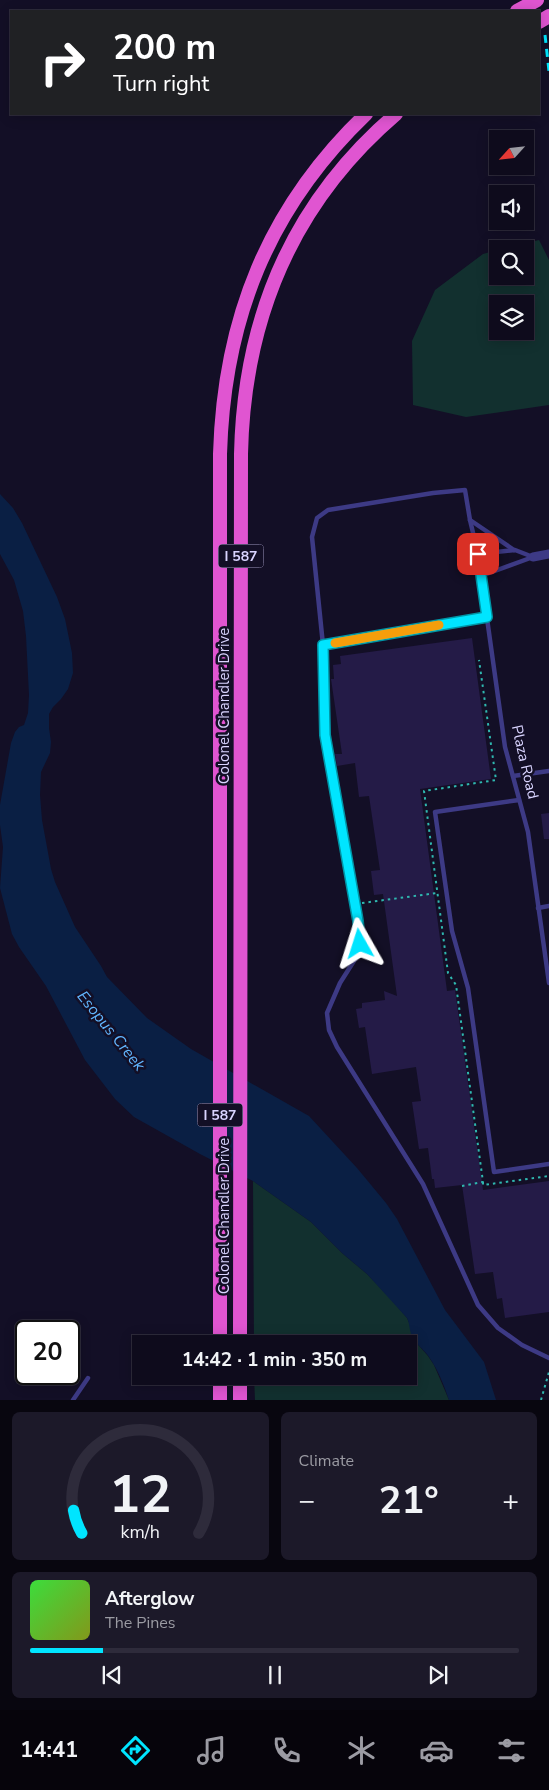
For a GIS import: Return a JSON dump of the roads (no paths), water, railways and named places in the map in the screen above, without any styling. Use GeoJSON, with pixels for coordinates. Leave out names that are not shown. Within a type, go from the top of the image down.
{"type":"FeatureCollection","features":[{"type":"Feature","properties":{"kind":"highway"},"geometry":{"type":"LineString","coordinates":[[519,10],[537,0]]}},
{"type":"Feature","properties":{"kind":"highway","name":"Colonel Chandler Drive"},"geometry":{"type":"LineString","coordinates":[[220,1335],[220,454],[222,412],[227,372],[236,331],[255,273],[272,236],[314,171],[338,141],[365,115]]}},
{"type":"Feature","properties":{"kind":"highway","name":"Colonel Chandler Drive"},"geometry":{"type":"LineString","coordinates":[[240,1335],[242,414],[247,376],[256,336],[267,298],[282,263],[299,230],[341,169],[395,115]]}},
{"type":"Feature","properties":{"kind":"highway"},"geometry":{"type":"LineString","coordinates":[[220,1385],[220,1400]]}},
{"type":"Feature","properties":{"kind":"highway"},"geometry":{"type":"LineString","coordinates":[[240,1385],[240,1400]]}},
{"type":"Feature","properties":{"kind":"street"},"geometry":{"type":"LineString","coordinates":[[533,557],[549,554]]}},
{"type":"Feature","properties":{"kind":"lane","name":"Plaza Road"},"geometry":{"type":"LineString","coordinates":[[323,645],[312,537],[317,518],[328,510],[432,493],[465,490],[478,554],[505,748],[528,832],[549,983]]}},
{"type":"Feature","properties":{"kind":"lane"},"geometry":{"type":"LineString","coordinates":[[470,520],[516,550],[533,557]]}},
{"type":"Feature","properties":{"kind":"lane"},"geometry":{"type":"LineString","coordinates":[[478,554],[516,550]]}},
{"type":"Feature","properties":{"kind":"lane"},"geometry":{"type":"LineString","coordinates":[[481,576],[533,557]]}},
{"type":"Feature","properties":{"kind":"lane"},"geometry":{"type":"LineString","coordinates":[[487,617],[323,645],[325,735],[355,904],[360,944],[359,953],[340,984],[327,1013],[329,1030],[337,1047],[423,1184],[478,1305],[498,1328],[522,1345],[549,1358]]}},
{"type":"Feature","properties":{"kind":"lane"},"geometry":{"type":"LineString","coordinates":[[513,776],[549,771]]}},
{"type":"Feature","properties":{"kind":"lane"},"geometry":{"type":"LineString","coordinates":[[519,800],[435,812],[452,932],[468,988],[494,1172],[549,1164]]}},
{"type":"Feature","properties":{"kind":"lane"},"geometry":{"type":"LineString","coordinates":[[538,908],[549,906]]}},
{"type":"Feature","properties":{"kind":"lane"},"geometry":{"type":"LineString","coordinates":[[543,938],[549,938]]}},
{"type":"Feature","properties":{"kind":"lane"},"geometry":{"type":"LineString","coordinates":[[73,1400],[88,1378]]}},
{"type":"Feature","properties":{"kind":"water","name":"Esopus Creek"},"geometry":{"type":"Polygon","coordinates":[[[0,494],[13,508],[22,523],[57,597],[65,619],[72,653],[73,673],[68,689],[49,714],[50,753],[41,772],[40,795],[42,820],[51,869],[75,927],[107,977],[147,1018],[191,1049],[309,1116],[357,1168],[397,1219],[445,1310],[484,1362],[496,1400],[449,1400],[432,1362],[417,1343],[417,1335],[411,1335],[407,1318],[367,1274],[342,1253],[311,1222],[253,1181],[134,1117],[115,1099],[85,1060],[46,986],[12,934],[0,888],[3,847],[0,805],[11,743],[15,732],[24,725],[28,713],[29,695],[23,611],[14,580],[0,554],[0,494]]]}},
{"type":"Feature","properties":{"kind":"railway"},"geometry":{"type":"LineString","coordinates":[[545,35],[549,71]]}}]}
